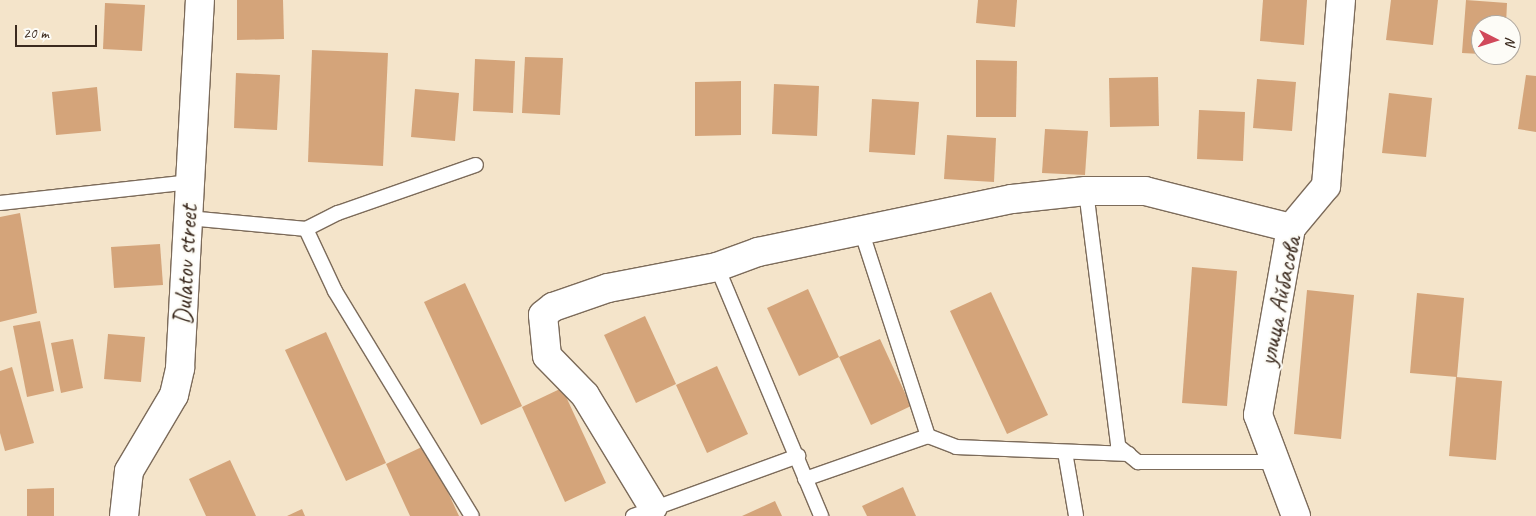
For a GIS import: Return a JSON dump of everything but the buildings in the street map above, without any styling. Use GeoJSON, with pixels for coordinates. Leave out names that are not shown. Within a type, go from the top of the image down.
{"type":"FeatureCollection","features":[{"type":"Feature","properties":{"kind":"street","name":"Dulatov street"},"geometry":{"type":"LineString","coordinates":[[124,516],[129,471],[174,395],[180,368],[200,0]]}},
{"type":"Feature","properties":{"kind":"street","name":"улица Айбасова"},"geometry":{"type":"LineString","coordinates":[[1296,516],[1258,415],[1292,228],[1326,186],[1341,0]]}},
{"type":"Feature","properties":{"kind":"street"},"geometry":{"type":"LineString","coordinates":[[643,512],[586,394],[547,356],[543,315],[553,307],[608,288],[717,267],[758,252],[1012,199],[1086,191],[1145,191],[1292,228]]}},
{"type":"Feature","properties":{"kind":"lane"},"geometry":{"type":"LineString","coordinates":[[188,218],[306,229],[338,213],[476,165]]}},
{"type":"Feature","properties":{"kind":"lane"},"geometry":{"type":"LineString","coordinates":[[0,203],[191,182]]}},
{"type":"Feature","properties":{"kind":"lane"},"geometry":{"type":"LineString","coordinates":[[1086,191],[1118,446],[1138,462],[1277,462]]}},
{"type":"Feature","properties":{"kind":"lane"},"geometry":{"type":"LineString","coordinates":[[306,229],[335,291],[472,516]]}},
{"type":"Feature","properties":{"kind":"lane"},"geometry":{"type":"LineString","coordinates":[[861,230],[928,436]]}},
{"type":"Feature","properties":{"kind":"lane"},"geometry":{"type":"LineString","coordinates":[[717,267],[798,456],[805,479],[821,516]]}},
{"type":"Feature","properties":{"kind":"lane"},"geometry":{"type":"LineString","coordinates":[[805,479],[928,436],[956,447],[1129,454]]}},
{"type":"Feature","properties":{"kind":"lane"},"geometry":{"type":"LineString","coordinates":[[1066,452],[1076,516]]}},
{"type":"Feature","properties":{"kind":"lane"},"geometry":{"type":"LineString","coordinates":[[643,512],[798,456]]}}]}
